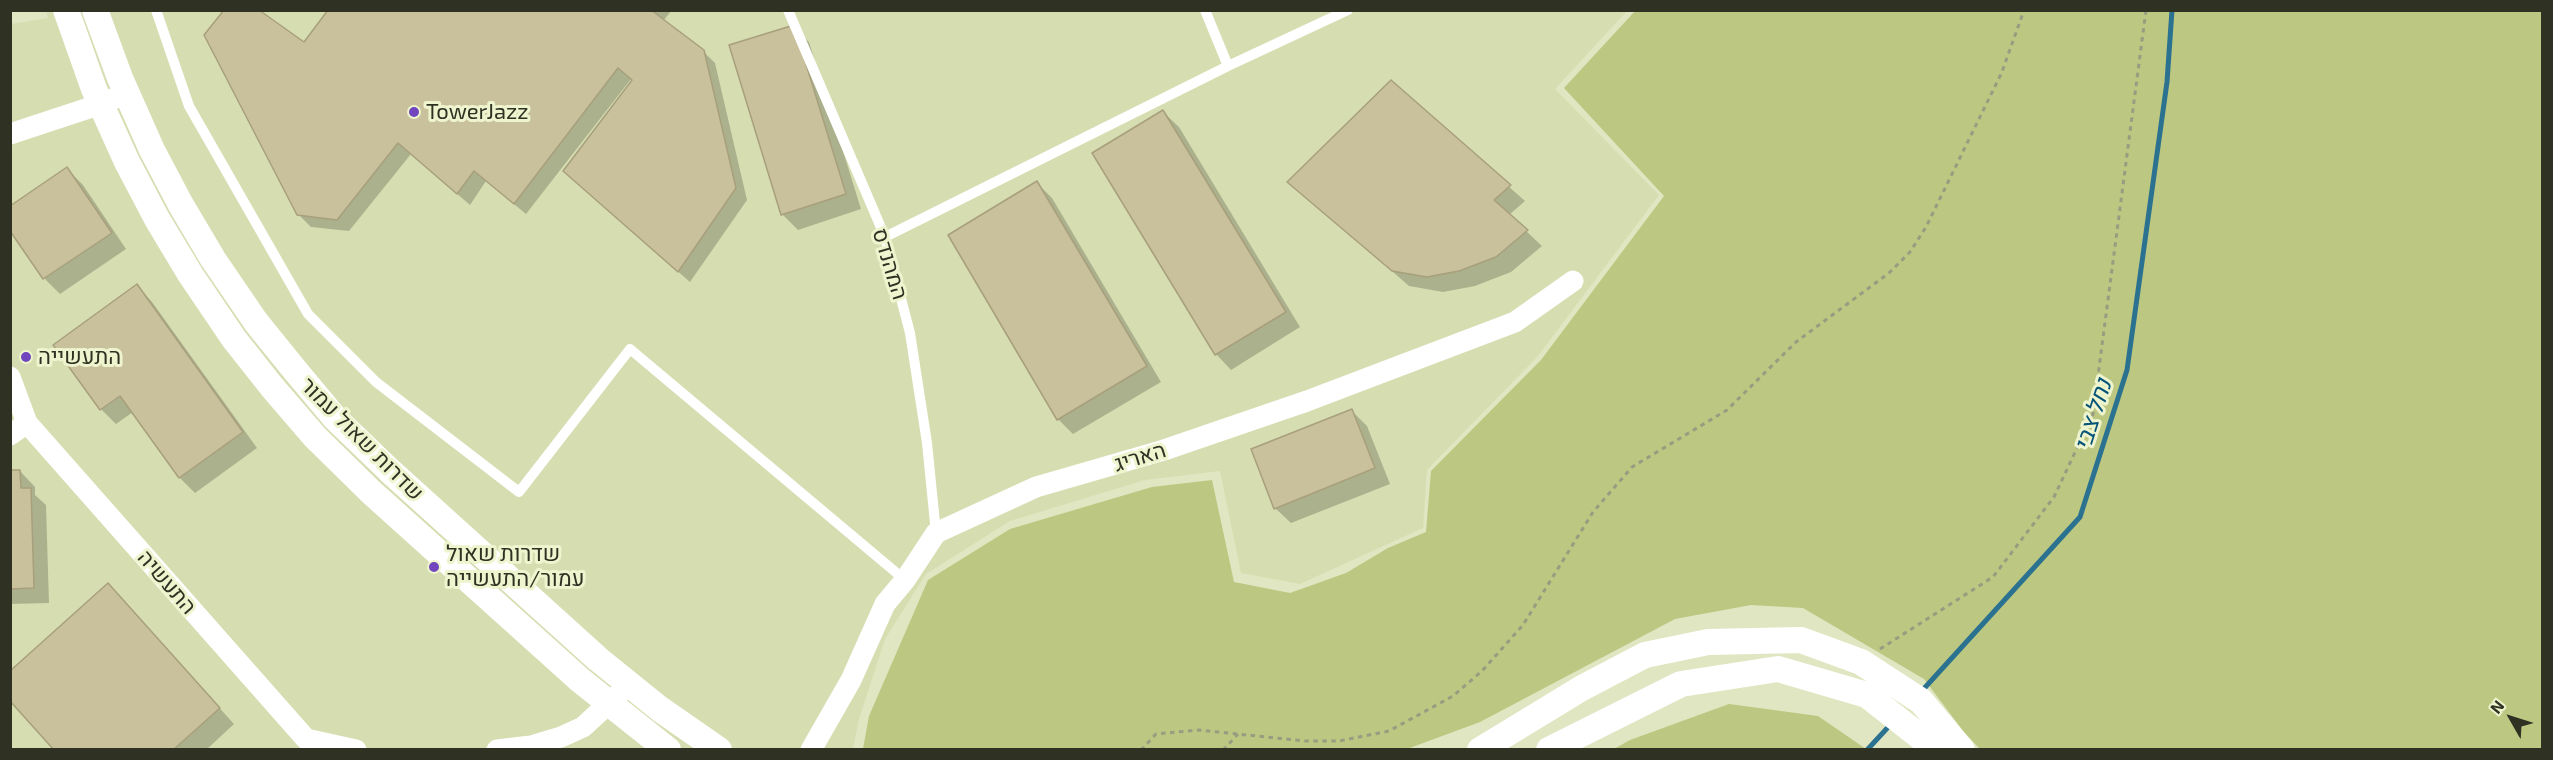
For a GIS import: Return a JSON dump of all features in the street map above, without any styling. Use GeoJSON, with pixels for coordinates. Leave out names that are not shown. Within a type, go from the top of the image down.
{"type":"FeatureCollection","features":[{"type":"Feature","properties":{"kind":"street","name":"שדרות שאול עמור"},"geometry":{"type":"LineString","coordinates":[[66,10],[101,104],[127,162],[190,274],[234,339],[272,387],[315,437],[371,492],[610,705],[668,750]]}},
{"type":"Feature","properties":{"kind":"street","name":"שדרות שאול עמור"},"geometry":{"type":"LineString","coordinates":[[95,10],[152,150],[213,259],[256,322],[321,402],[390,471],[598,659],[695,735],[719,750]]}},
{"type":"Feature","properties":{"kind":"street"},"geometry":{"type":"LineString","coordinates":[[10,134],[127,93]]}},
{"type":"Feature","properties":{"kind":"street","name":"האריג"},"geometry":{"type":"LineString","coordinates":[[936,533],[1036,487],[1164,450],[1296,405],[1515,322],[1573,281]]}},
{"type":"Feature","properties":{"kind":"street","name":"התעשיה"},"geometry":{"type":"LineString","coordinates":[[10,377],[19,429],[306,744],[356,750]]}},
{"type":"Feature","properties":{"kind":"street"},"geometry":{"type":"LineString","coordinates":[[811,750],[851,680],[885,604],[936,533]]}},
{"type":"Feature","properties":{"kind":"street"},"geometry":{"type":"LineString","coordinates":[[1480,750],[1582,688],[1645,655],[1708,642],[1801,640],[1861,662],[1921,701],[1962,750]]}},
{"type":"Feature","properties":{"kind":"street"},"geometry":{"type":"LineString","coordinates":[[1549,750],[1681,684],[1778,669],[1867,695],[1936,750]]}},
{"type":"Feature","properties":{"kind":"street"},"geometry":{"type":"LineString","coordinates":[[496,750],[531,746],[583,728],[610,705],[629,684]]}},
{"type":"Feature","properties":{"kind":"lane"},"geometry":{"type":"LineString","coordinates":[[156,10],[189,106],[308,314],[376,382],[519,492],[630,349],[904,580]]}},
{"type":"Feature","properties":{"kind":"lane","name":"המהנדס"},"geometry":{"type":"LineString","coordinates":[[788,10],[885,237],[910,333],[927,443],[936,533]]}},
{"type":"Feature","properties":{"kind":"lane"},"geometry":{"type":"LineString","coordinates":[[1205,10],[1228,66]]}},
{"type":"Feature","properties":{"kind":"lane"},"geometry":{"type":"LineString","coordinates":[[885,237],[1228,66],[1348,10]]}},
{"type":"Feature","properties":{"kind":"path"},"geometry":{"type":"LineString","coordinates":[[1141,750],[1156,734],[1198,730],[1305,741],[1339,741],[1389,730],[1454,696],[1482,671],[1523,625],[1593,512],[1632,467],[1726,410],[1796,342],[1889,273],[1910,252],[1926,227],[2002,72],[2024,10]]}},
{"type":"Feature","properties":{"kind":"path"},"geometry":{"type":"LineString","coordinates":[[1861,662],[1993,578],[2054,497],[2093,414],[2146,10]]}},
{"type":"Feature","properties":{"kind":"path"},"geometry":{"type":"LineString","coordinates":[[1223,750],[1238,734]]}},
{"type":"Feature","properties":{"kind":"shaded area"},"geometry":{"type":"Polygon","coordinates":[[[46,10],[1627,11],[1555,89],[1659,195],[1538,356],[1427,470],[1423,528],[1300,584],[1241,573],[1220,471],[1145,480],[1010,521],[926,574],[885,639],[859,719],[853,749],[11,750],[11,24],[48,18],[46,10]]]}},
{"type":"Feature","properties":{"kind":"shaded area"},"geometry":{"type":"Polygon","coordinates":[[[1636,10],[2542,11],[2542,749],[1980,749],[1964,732],[1924,679],[1803,608],[1751,605],[1675,619],[1480,722],[1407,749],[863,749],[869,716],[928,580],[1010,529],[1152,487],[1212,480],[1234,582],[1290,593],[1346,573],[1388,548],[1426,532],[1431,471],[1541,360],[1664,196],[1564,88],[1636,10]]]}},
{"type":"Feature","properties":{"kind":"shaded area"},"geometry":{"type":"Polygon","coordinates":[[[1729,704],[1818,716],[1866,749],[1614,749],[1630,740],[1729,704]]]}},
{"type":"Feature","properties":{"kind":"building","name":"TowerJazz"},"geometry":{"type":"Polygon","coordinates":[[[224,10],[259,10],[304,42],[328,10],[651,10],[704,50],[736,188],[678,272],[563,171],[632,80],[618,68],[514,204],[474,171],[457,194],[398,143],[337,220],[297,215],[204,35],[224,10]]]}},
{"type":"Feature","properties":{"kind":"building"},"geometry":{"type":"Polygon","coordinates":[[[794,25],[846,194],[781,215],[729,45],[794,25]]]}},
{"type":"Feature","properties":{"kind":"building"},"geometry":{"type":"Polygon","coordinates":[[[1391,80],[1511,185],[1494,200],[1528,230],[1496,257],[1459,271],[1427,277],[1392,271],[1287,182],[1391,80]]]}},
{"type":"Feature","properties":{"kind":"building"},"geometry":{"type":"Polygon","coordinates":[[[1163,110],[1286,312],[1215,355],[1092,153],[1163,110]]]}},
{"type":"Feature","properties":{"kind":"building"},"geometry":{"type":"Polygon","coordinates":[[[67,167],[112,233],[43,279],[10,231],[10,206],[67,167]]]}},
{"type":"Feature","properties":{"kind":"building"},"geometry":{"type":"Polygon","coordinates":[[[1037,181],[1147,366],[1057,420],[948,235],[1037,181]]]}},
{"type":"Feature","properties":{"kind":"building"},"geometry":{"type":"Polygon","coordinates":[[[137,284],[243,432],[179,478],[120,396],[100,410],[53,345],[137,284]]]}},
{"type":"Feature","properties":{"kind":"building"},"geometry":{"type":"Polygon","coordinates":[[[1352,409],[1375,468],[1274,509],[1251,449],[1352,409]]]}},
{"type":"Feature","properties":{"kind":"building"},"geometry":{"type":"Polygon","coordinates":[[[10,470],[20,470],[21,488],[31,488],[34,588],[10,589],[10,470]]]}},
{"type":"Feature","properties":{"kind":"building"},"geometry":{"type":"Polygon","coordinates":[[[108,583],[220,708],[173,750],[54,750],[10,701],[10,671],[108,583]]]}},
{"type":"Feature","properties":{"kind":"waterway","name":"נחל צבי"},"geometry":{"type":"LineString","coordinates":[[1920,693],[2080,517],[2127,370],[2167,82],[2172,10]]}},
{"type":"Feature","properties":{"kind":"waterway","name":"נחל צבי"},"geometry":{"type":"LineString","coordinates":[[1867,750],[1891,724]]}},
{"type":"Feature","properties":{"kind":"place","name":"TowerJazz"},"geometry":{"type":"Point","coordinates":[414,112]}},
{"type":"Feature","properties":{"kind":"place","name":"התעשייה"},"geometry":{"type":"Point","coordinates":[26,357]}},
{"type":"Feature","properties":{"kind":"place","name":"שדרות שאול עמור/התעשייה"},"geometry":{"type":"Point","coordinates":[434,567]}}]}
